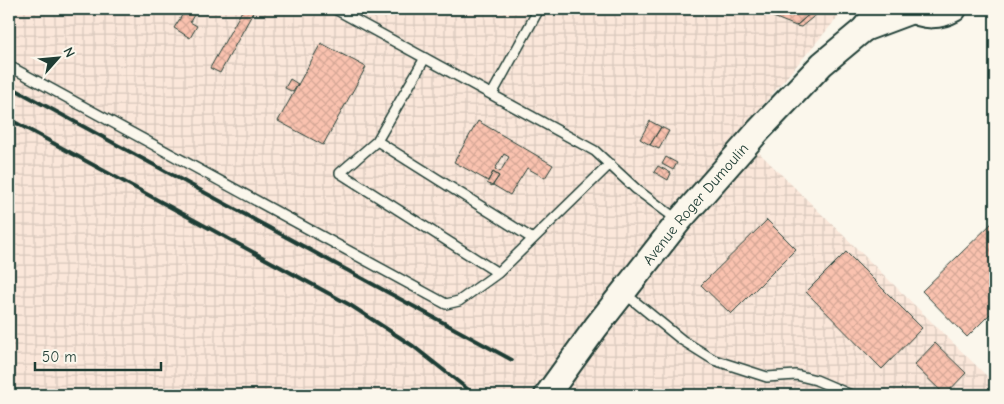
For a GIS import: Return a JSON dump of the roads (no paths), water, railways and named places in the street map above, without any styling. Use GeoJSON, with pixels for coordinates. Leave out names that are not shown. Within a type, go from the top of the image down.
{"type":"FeatureCollection","features":[{"type":"Feature","properties":{"kind":"main road"},"geometry":{"type":"LineString","coordinates":[[864,29],[879,9]]}},
{"type":"Feature","properties":{"kind":"main road"},"geometry":{"type":"LineString","coordinates":[[864,29],[911,10],[930,16],[939,15],[954,9]]}},
{"type":"Feature","properties":{"kind":"main road","name":"Avenue Roger Dumoulin"},"geometry":{"type":"LineString","coordinates":[[553,391],[623,292],[680,221],[759,130],[816,70],[864,29]]}},
{"type":"Feature","properties":{"kind":"lane"},"geometry":{"type":"LineString","coordinates":[[335,9],[596,151],[636,189],[680,221]]}},
{"type":"Feature","properties":{"kind":"lane"},"geometry":{"type":"LineString","coordinates":[[492,94],[539,9]]}},
{"type":"Feature","properties":{"kind":"lane"},"geometry":{"type":"LineString","coordinates":[[425,58],[377,141],[340,173],[498,273]]}},
{"type":"Feature","properties":{"kind":"lane"},"geometry":{"type":"LineString","coordinates":[[9,66],[446,304],[459,301],[498,273],[610,164]]}},
{"type":"Feature","properties":{"kind":"lane"},"geometry":{"type":"LineString","coordinates":[[377,141],[533,239]]}},
{"type":"Feature","properties":{"kind":"lane"},"geometry":{"type":"LineString","coordinates":[[623,292],[682,340],[714,360],[767,377],[796,375],[816,380],[851,395]]}},
{"type":"Feature","properties":{"kind":"railway"},"geometry":{"type":"LineString","coordinates":[[9,86],[512,360]]}},
{"type":"Feature","properties":{"kind":"railway"},"geometry":{"type":"LineString","coordinates":[[9,119],[350,305],[413,346],[475,395]]}}]}
